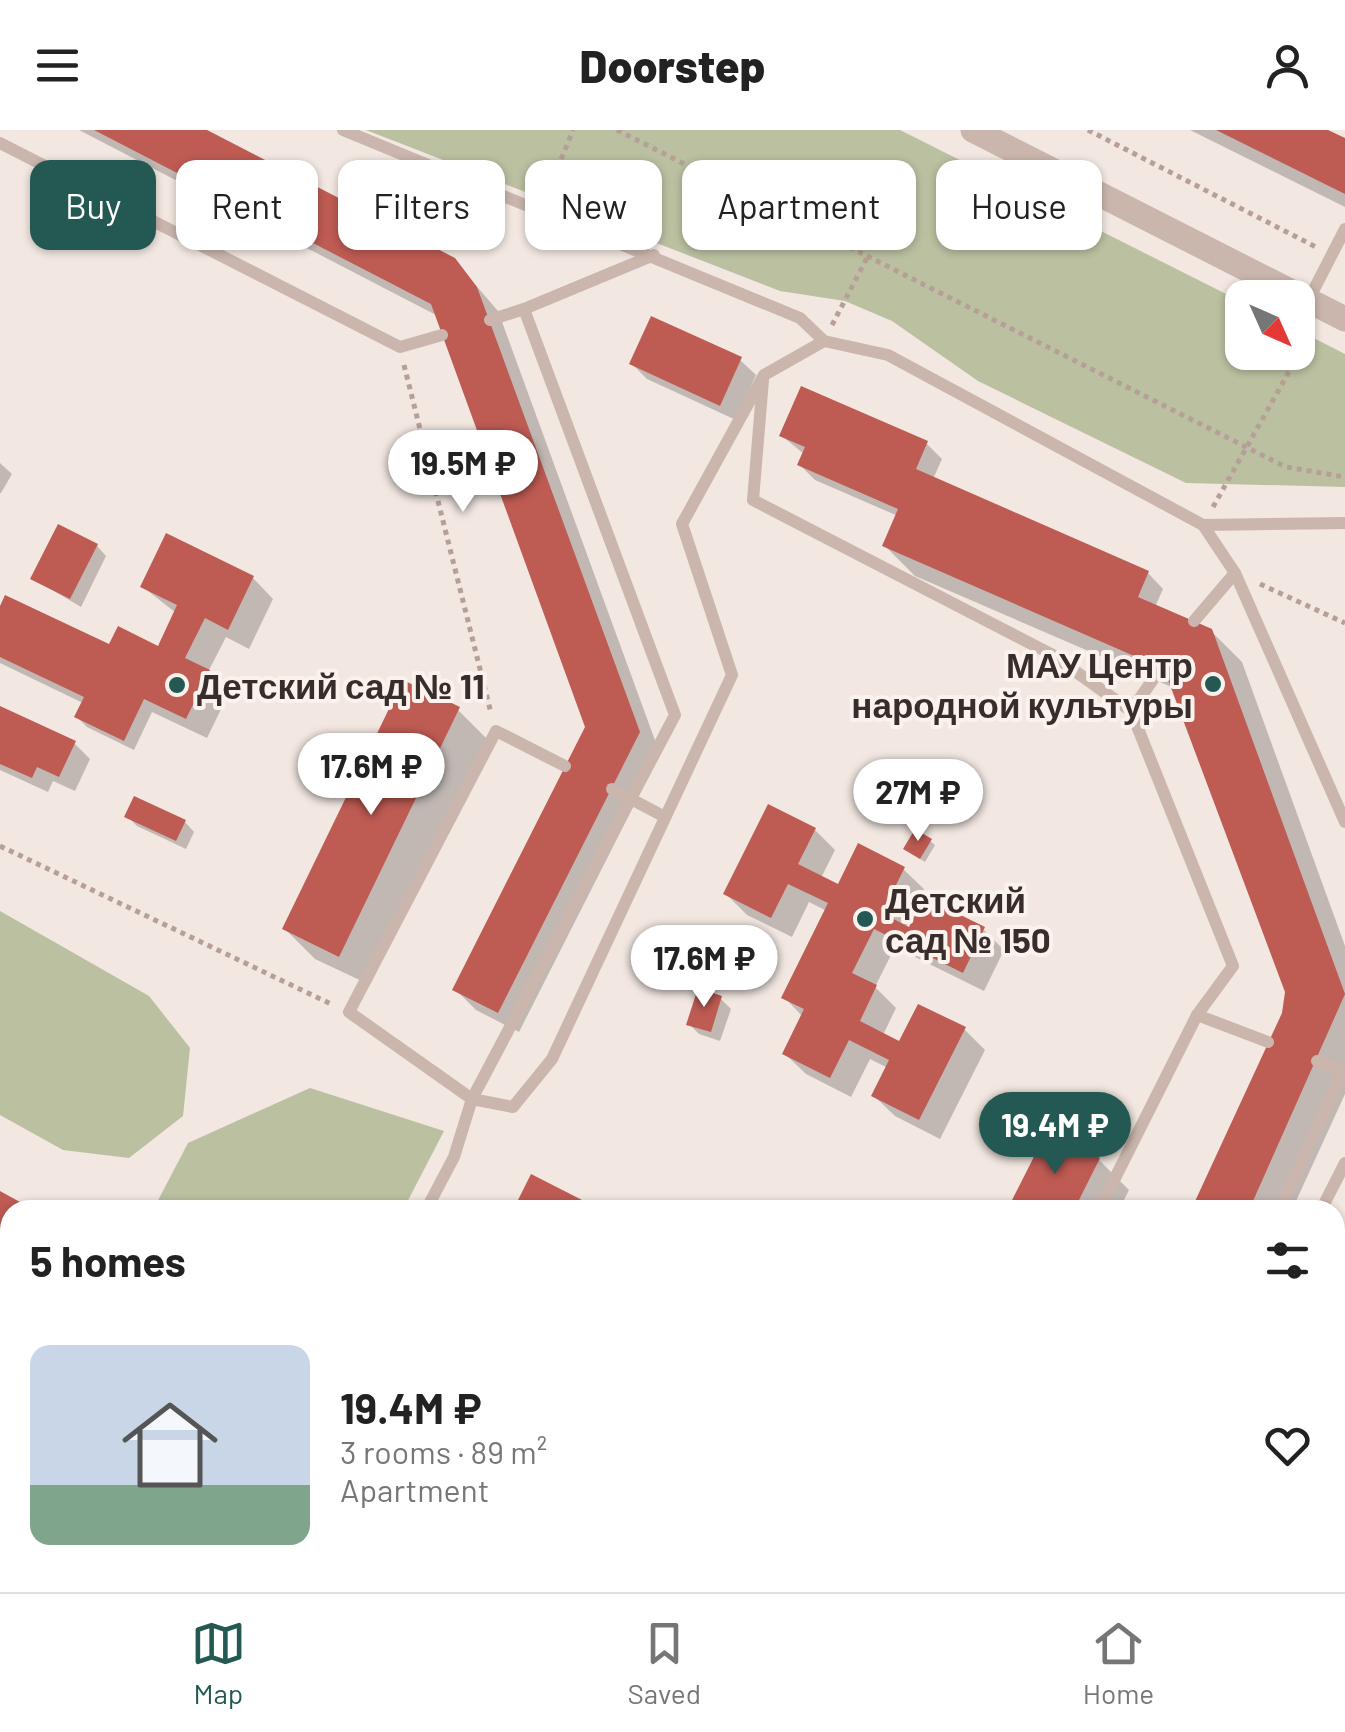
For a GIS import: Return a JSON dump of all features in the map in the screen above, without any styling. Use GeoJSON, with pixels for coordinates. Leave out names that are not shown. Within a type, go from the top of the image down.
{"type":"FeatureCollection","features":[{"type":"Feature","properties":{"kind":"street"},"geometry":{"type":"LineString","coordinates":[[973,130],[1326,310]]}},
{"type":"Feature","properties":{"kind":"lane"},"geometry":{"type":"LineString","coordinates":[[343,130],[525,201]]}},
{"type":"Feature","properties":{"kind":"lane"},"geometry":{"type":"LineString","coordinates":[[0,142],[400,347],[442,334]]}},
{"type":"Feature","properties":{"kind":"lane"},"geometry":{"type":"LineString","coordinates":[[1326,310],[1332,255],[1345,229]]}},
{"type":"Feature","properties":{"kind":"lane"},"geometry":{"type":"LineString","coordinates":[[642,250],[800,318],[824,341],[888,355],[1203,525],[1235,573],[1345,822]]}},
{"type":"Feature","properties":{"kind":"lane"},"geometry":{"type":"LineString","coordinates":[[490,320],[524,310],[654,255]]}},
{"type":"Feature","properties":{"kind":"lane"},"geometry":{"type":"LineString","coordinates":[[431,1200],[454,1157],[472,1099],[674,716],[524,310]]}},
{"type":"Feature","properties":{"kind":"lane"},"geometry":{"type":"LineString","coordinates":[[566,766],[496,730],[349,1012],[472,1099],[513,1107],[552,1058],[732,674],[682,524],[764,375],[824,341]]}},
{"type":"Feature","properties":{"kind":"lane"},"geometry":{"type":"LineString","coordinates":[[764,375],[752,500],[1051,654],[1131,712],[1233,966],[1197,1015],[1104,1200]]}},
{"type":"Feature","properties":{"kind":"lane"},"geometry":{"type":"LineString","coordinates":[[1203,525],[1345,524]]}},
{"type":"Feature","properties":{"kind":"lane"},"geometry":{"type":"LineString","coordinates":[[1194,621],[1235,573]]}},
{"type":"Feature","properties":{"kind":"lane"},"geometry":{"type":"LineString","coordinates":[[1131,712],[1161,668]]}},
{"type":"Feature","properties":{"kind":"lane"},"geometry":{"type":"LineString","coordinates":[[612,789],[665,818]]}},
{"type":"Feature","properties":{"kind":"lane"},"geometry":{"type":"LineString","coordinates":[[1197,1015],[1268,1042]]}},
{"type":"Feature","properties":{"kind":"lane"},"geometry":{"type":"LineString","coordinates":[[1284,1200],[1344,1071],[1318,1061]]}},
{"type":"Feature","properties":{"kind":"lane"},"geometry":{"type":"LineString","coordinates":[[1326,1200],[1345,1162]]}},
{"type":"Feature","properties":{"kind":"path"},"geometry":{"type":"LineString","coordinates":[[561,160],[573,130]]}},
{"type":"Feature","properties":{"kind":"path"},"geometry":{"type":"LineString","coordinates":[[617,130],[1248,448],[1286,466],[1345,477]]}},
{"type":"Feature","properties":{"kind":"path"},"geometry":{"type":"LineString","coordinates":[[1088,130],[1332,255]]}},
{"type":"Feature","properties":{"kind":"path"},"geometry":{"type":"LineString","coordinates":[[824,341],[868,256]]}},
{"type":"Feature","properties":{"kind":"path"},"geometry":{"type":"LineString","coordinates":[[1203,525],[1326,310]]}},
{"type":"Feature","properties":{"kind":"path"},"geometry":{"type":"LineString","coordinates":[[400,347],[496,730]]}},
{"type":"Feature","properties":{"kind":"path"},"geometry":{"type":"LineString","coordinates":[[1235,573],[1345,624]]}},
{"type":"Feature","properties":{"kind":"path"},"geometry":{"type":"LineString","coordinates":[[0,846],[349,1012]]}},
{"type":"Feature","properties":{"kind":"green space"},"geometry":{"type":"Polygon","coordinates":[[[366,130],[900,130],[960,160],[936,160],[936,250],[1102,250],[1102,232],[1225,293],[1225,370],[1315,370],[1315,339],[1345,354],[1345,487],[1186,483],[978,381],[892,321],[845,301],[780,291],[662,245],[662,160],[525,160],[525,192],[505,184],[505,160],[443,160],[366,130]]]}},
{"type":"Feature","properties":{"kind":"green space"},"geometry":{"type":"Polygon","coordinates":[[[0,911],[149,996],[190,1048],[183,1116],[129,1158],[63,1150],[0,1115],[0,911]]]}},
{"type":"Feature","properties":{"kind":"green space"},"geometry":{"type":"Polygon","coordinates":[[[310,1088],[444,1131],[408,1200],[158,1200],[188,1143],[310,1088]]]}},
{"type":"Feature","properties":{"kind":"building"},"geometry":{"type":"Polygon","coordinates":[[[94,130],[207,130],[265,160],[176,160],[176,172],[94,130]]]}},
{"type":"Feature","properties":{"kind":"building"},"geometry":{"type":"Polygon","coordinates":[[[1216,130],[1328,130],[1345,138],[1345,194],[1216,130]]]}},
{"type":"Feature","properties":{"kind":"building"},"geometry":{"type":"Polygon","coordinates":[[[318,187],[338,198],[338,250],[440,250],[455,258],[477,287],[640,732],[498,1013],[452,990],[585,727],[431,304],[318,246],[318,187]]]}},
{"type":"Feature","properties":{"kind":"building"},"geometry":{"type":"Polygon","coordinates":[[[651,316],[742,357],[720,406],[629,364],[651,316]]]}},
{"type":"Feature","properties":{"kind":"building"},"geometry":{"type":"Polygon","coordinates":[[[801,386],[928,441],[916,469],[1149,571],[1138,597],[1212,629],[1345,994],[1253,1200],[1196,1200],[1282,1013],[1285,992],[1164,669],[882,546],[898,509],[797,465],[805,447],[779,436],[801,386]]]}},
{"type":"Feature","properties":{"kind":"building"},"geometry":{"type":"Polygon","coordinates":[[[58,524],[98,544],[70,599],[30,579],[58,524]]]}},
{"type":"Feature","properties":{"kind":"building"},"geometry":{"type":"Polygon","coordinates":[[[166,533],[254,576],[228,630],[205,618],[185,658],[210,670],[186,719],[144,699],[124,741],[74,717],[84,697],[0,657],[0,606],[5,595],[109,644],[118,626],[158,646],[177,605],[140,587],[166,533]]]}},
{"type":"Feature","properties":{"kind":"building"},"geometry":{"type":"Polygon","coordinates":[[[403,680],[460,707],[339,957],[282,929],[403,680]]]}},
{"type":"Feature","properties":{"kind":"building"},"geometry":{"type":"Polygon","coordinates":[[[0,706],[76,741],[59,777],[37,767],[32,778],[0,764],[0,706]]]}},
{"type":"Feature","properties":{"kind":"building"},"geometry":{"type":"Polygon","coordinates":[[[134,796],[186,820],[176,841],[124,817],[134,796]]]}},
{"type":"Feature","properties":{"kind":"building"},"geometry":{"type":"Polygon","coordinates":[[[768,804],[816,828],[798,864],[838,884],[858,843],[905,867],[882,913],[909,927],[924,897],[985,927],[963,973],[874,929],[852,973],[877,985],[860,1021],[899,1041],[918,1004],[966,1027],[919,1120],[871,1096],[889,1060],[849,1040],[830,1078],[782,1054],[804,1009],[781,998],[828,903],[788,884],[771,918],[723,894],[768,804]]]}},
{"type":"Feature","properties":{"kind":"building"},"geometry":{"type":"Polygon","coordinates":[[[915,829],[932,839],[920,859],[903,849],[915,829]]]}},
{"type":"Feature","properties":{"kind":"building"},"geometry":{"type":"Polygon","coordinates":[[[698,988],[722,996],[711,1032],[686,1025],[698,988]]]}},
{"type":"Feature","properties":{"kind":"building"},"geometry":{"type":"Polygon","coordinates":[[[1047,1131],[1100,1158],[1079,1200],[1012,1200],[1047,1131]]]}},
{"type":"Feature","properties":{"kind":"building"},"geometry":{"type":"Polygon","coordinates":[[[531,1174],[582,1200],[518,1200],[531,1174]]]}},
{"type":"Feature","properties":{"kind":"building"},"geometry":{"type":"Polygon","coordinates":[[[0,1191],[16,1200],[0,1200],[0,1191]]]}},
{"type":"Feature","properties":{"kind":"place","name":"МАУ Центр народной культуры"},"geometry":{"type":"Point","coordinates":[1213,684]}},
{"type":"Feature","properties":{"kind":"place","name":"Детский сад № 11"},"geometry":{"type":"Point","coordinates":[177,685]}},
{"type":"Feature","properties":{"kind":"place","name":"Детский сад № 150"},"geometry":{"type":"Point","coordinates":[865,919]}}]}
